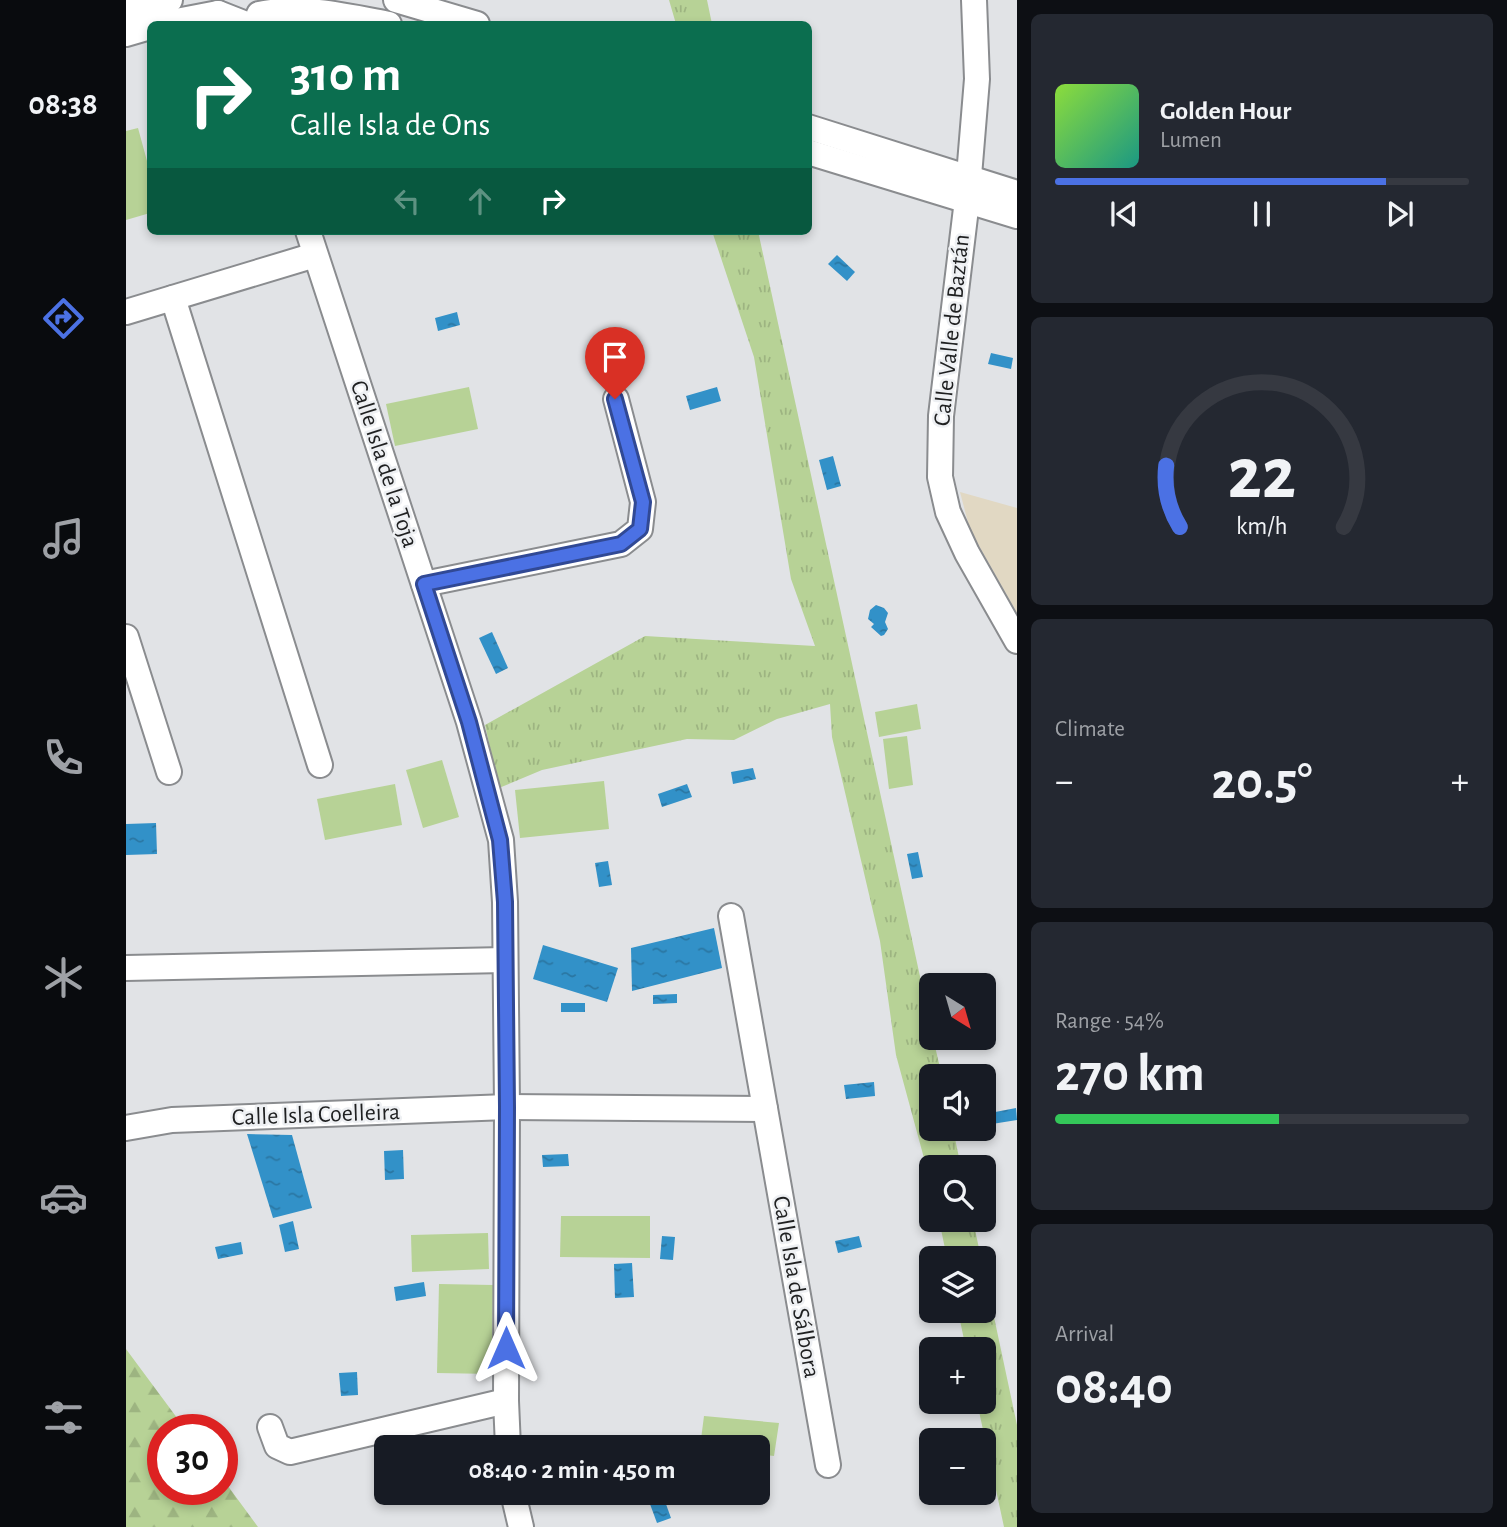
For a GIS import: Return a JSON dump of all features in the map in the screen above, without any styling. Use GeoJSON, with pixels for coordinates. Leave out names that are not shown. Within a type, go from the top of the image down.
{"type":"FeatureCollection","features":[{"type":"Feature","properties":{"kind":"street"},"geometry":{"type":"LineString","coordinates":[[126,11],[170,0]]}},
{"type":"Feature","properties":{"kind":"street"},"geometry":{"type":"LineString","coordinates":[[396,0],[467,21]]}},
{"type":"Feature","properties":{"kind":"street","name":"Calle Valle de Baztán"},"geometry":{"type":"LineString","coordinates":[[974,0],[976,79],[967,189],[941,416],[940,477],[948,512],[967,553],[1017,641]]}},
{"type":"Feature","properties":{"kind":"street"},"geometry":{"type":"LineString","coordinates":[[171,21],[218,7],[253,16],[276,11],[334,13],[374,21]]}},
{"type":"Feature","properties":{"kind":"street"},"geometry":{"type":"LineString","coordinates":[[126,34],[147,28]]}},
{"type":"Feature","properties":{"kind":"street"},"geometry":{"type":"LineString","coordinates":[[812,129],[967,189],[1017,216]]}},
{"type":"Feature","properties":{"kind":"street"},"geometry":{"type":"LineString","coordinates":[[812,153],[967,189],[1017,193]]}},
{"type":"Feature","properties":{"kind":"street","name":"Calle Isla de la Toja"},"geometry":{"type":"LineString","coordinates":[[309,235],[469,722],[500,840],[507,1107],[507,1435]]}},
{"type":"Feature","properties":{"kind":"street"},"geometry":{"type":"LineString","coordinates":[[126,312],[315,255]]}},
{"type":"Feature","properties":{"kind":"street"},"geometry":{"type":"LineString","coordinates":[[173,298],[320,765]]}},
{"type":"Feature","properties":{"kind":"street"},"geometry":{"type":"LineString","coordinates":[[424,584],[621,544],[640,529],[643,502],[615,399]]}},
{"type":"Feature","properties":{"kind":"street"},"geometry":{"type":"LineString","coordinates":[[126,637],[169,772]]}},
{"type":"Feature","properties":{"kind":"street","name":"Calle Isla de Sálbora"},"geometry":{"type":"LineString","coordinates":[[731,916],[828,1465]]}},
{"type":"Feature","properties":{"kind":"street"},"geometry":{"type":"LineString","coordinates":[[126,968],[505,960]]}},
{"type":"Feature","properties":{"kind":"street"},"geometry":{"type":"LineString","coordinates":[[507,1107],[765,1109]]}},
{"type":"Feature","properties":{"kind":"street","name":"Calle Isla Coelleira"},"geometry":{"type":"LineString","coordinates":[[126,1128],[172,1120],[507,1107]]}},
{"type":"Feature","properties":{"kind":"street"},"geometry":{"type":"LineString","coordinates":[[270,1427],[277,1446],[290,1452],[506,1401]]}},
{"type":"Feature","properties":{"kind":"street"},"geometry":{"type":"LineString","coordinates":[[516,1505],[521,1527]]}},
{"type":"Feature","properties":{"kind":"shaded area"},"geometry":{"type":"Polygon","coordinates":[[[960,492],[1017,508],[1017,613],[970,530],[960,492]]]}},
{"type":"Feature","properties":{"kind":"green space"},"geometry":{"type":"Polygon","coordinates":[[[669,0],[707,0],[711,21],[675,21],[669,0]]]}},
{"type":"Feature","properties":{"kind":"green space"},"geometry":{"type":"Polygon","coordinates":[[[138,128],[147,161],[147,214],[126,220],[126,131],[138,128]]]}},
{"type":"Feature","properties":{"kind":"green space"},"geometry":{"type":"Polygon","coordinates":[[[713,235],[759,235],[919,973],[919,1050],[936,1050],[939,1064],[919,1064],[919,1140],[896,1055],[880,941],[832,737],[830,704],[777,719],[734,740],[687,739],[542,770],[499,788],[485,725],[645,636],[815,646],[791,579],[754,357],[713,235]]]}},
{"type":"Feature","properties":{"kind":"green space"},"geometry":{"type":"Polygon","coordinates":[[[469,387],[478,429],[395,446],[386,404],[469,387]]]}},
{"type":"Feature","properties":{"kind":"green space"},"geometry":{"type":"Polygon","coordinates":[[[917,704],[921,729],[879,737],[875,712],[917,704]]]}},
{"type":"Feature","properties":{"kind":"green space"},"geometry":{"type":"Polygon","coordinates":[[[907,736],[913,785],[889,789],[883,739],[907,736]]]}},
{"type":"Feature","properties":{"kind":"green space"},"geometry":{"type":"Polygon","coordinates":[[[442,760],[459,817],[423,828],[406,770],[442,760]]]}},
{"type":"Feature","properties":{"kind":"green space"},"geometry":{"type":"Polygon","coordinates":[[[604,781],[609,829],[520,838],[515,790],[604,781]]]}},
{"type":"Feature","properties":{"kind":"green space"},"geometry":{"type":"Polygon","coordinates":[[[395,784],[402,825],[325,840],[317,799],[395,784]]]}},
{"type":"Feature","properties":{"kind":"green space"},"geometry":{"type":"Polygon","coordinates":[[[919,1141],[956,1141],[958,1155],[923,1155],[919,1141]]]}},
{"type":"Feature","properties":{"kind":"green space"},"geometry":{"type":"Polygon","coordinates":[[[561,1216],[650,1216],[650,1258],[560,1257],[561,1216]]]}},
{"type":"Feature","properties":{"kind":"green space"},"geometry":{"type":"Polygon","coordinates":[[[942,1232],[976,1232],[978,1246],[944,1246],[942,1232]]]}},
{"type":"Feature","properties":{"kind":"green space"},"geometry":{"type":"Polygon","coordinates":[[[488,1233],[489,1269],[412,1272],[411,1235],[488,1233]]]}},
{"type":"Feature","properties":{"kind":"green space"},"geometry":{"type":"Polygon","coordinates":[[[439,1284],[493,1285],[492,1374],[437,1373],[439,1284]]]}},
{"type":"Feature","properties":{"kind":"green space"},"geometry":{"type":"Polygon","coordinates":[[[961,1323],[995,1323],[1017,1425],[1017,1527],[1004,1527],[996,1490],[996,1428],[983,1428],[980,1414],[996,1414],[996,1337],[963,1337],[961,1323]]]}},
{"type":"Feature","properties":{"kind":"green space"},"geometry":{"type":"Polygon","coordinates":[[[126,1349],[174,1414],[147,1414],[147,1505],[238,1505],[238,1500],[258,1527],[126,1527],[126,1349]]]}},
{"type":"Feature","properties":{"kind":"green space"},"geometry":{"type":"Polygon","coordinates":[[[704,1416],[779,1423],[774,1456],[770,1456],[770,1435],[702,1435],[704,1416]]]}},
{"type":"Feature","properties":{"kind":"water"},"geometry":{"type":"Polygon","coordinates":[[[837,255],[855,272],[847,281],[828,264],[837,255]]]}},
{"type":"Feature","properties":{"kind":"water"},"geometry":{"type":"Polygon","coordinates":[[[457,312],[460,325],[438,331],[435,318],[457,312]]]}},
{"type":"Feature","properties":{"kind":"water"},"geometry":{"type":"Polygon","coordinates":[[[991,353],[1013,358],[1011,369],[988,364],[991,353]]]}},
{"type":"Feature","properties":{"kind":"water"},"geometry":{"type":"Polygon","coordinates":[[[717,387],[721,401],[690,410],[686,396],[717,387]]]}},
{"type":"Feature","properties":{"kind":"water"},"geometry":{"type":"Polygon","coordinates":[[[833,456],[841,486],[827,490],[819,460],[833,456]]]}},
{"type":"Feature","properties":{"kind":"water"},"geometry":{"type":"Polygon","coordinates":[[[876,605],[888,613],[885,622],[888,629],[881,636],[871,627],[874,624],[868,619],[870,610],[876,605]]]}},
{"type":"Feature","properties":{"kind":"water"},"geometry":{"type":"Polygon","coordinates":[[[492,632],[508,668],[496,674],[479,638],[492,632]]]}},
{"type":"Feature","properties":{"kind":"water"},"geometry":{"type":"Polygon","coordinates":[[[753,768],[756,779],[733,784],[731,772],[753,768]]]}},
{"type":"Feature","properties":{"kind":"water"},"geometry":{"type":"Polygon","coordinates":[[[687,784],[692,797],[662,807],[658,794],[687,784]]]}},
{"type":"Feature","properties":{"kind":"water"},"geometry":{"type":"Polygon","coordinates":[[[156,823],[157,854],[126,855],[126,824],[156,823]]]}},
{"type":"Feature","properties":{"kind":"water"},"geometry":{"type":"Polygon","coordinates":[[[918,852],[923,877],[912,879],[907,854],[918,852]]]}},
{"type":"Feature","properties":{"kind":"water"},"geometry":{"type":"Polygon","coordinates":[[[608,861],[612,885],[599,887],[595,863],[608,861]]]}},
{"type":"Feature","properties":{"kind":"water"},"geometry":{"type":"Polygon","coordinates":[[[714,928],[722,968],[632,991],[631,948],[714,928]]]}},
{"type":"Feature","properties":{"kind":"water"},"geometry":{"type":"Polygon","coordinates":[[[543,945],[618,968],[607,1002],[533,979],[543,945]]]}},
{"type":"Feature","properties":{"kind":"water"},"geometry":{"type":"Polygon","coordinates":[[[677,994],[677,1003],[653,1004],[653,995],[677,994]]]}},
{"type":"Feature","properties":{"kind":"water"},"geometry":{"type":"Polygon","coordinates":[[[561,1003],[585,1003],[585,1012],[561,1012],[561,1003]]]}},
{"type":"Feature","properties":{"kind":"water"},"geometry":{"type":"Polygon","coordinates":[[[874,1082],[875,1096],[846,1099],[844,1085],[874,1082]]]}},
{"type":"Feature","properties":{"kind":"water"},"geometry":{"type":"Polygon","coordinates":[[[1016,1108],[1017,1120],[996,1123],[996,1112],[1016,1108]]]}},
{"type":"Feature","properties":{"kind":"water"},"geometry":{"type":"Polygon","coordinates":[[[247,1134],[292,1135],[312,1208],[273,1218],[247,1134]]]}},
{"type":"Feature","properties":{"kind":"water"},"geometry":{"type":"Polygon","coordinates":[[[403,1150],[404,1179],[385,1180],[384,1151],[403,1150]]]}},
{"type":"Feature","properties":{"kind":"water"},"geometry":{"type":"Polygon","coordinates":[[[568,1154],[569,1166],[543,1167],[542,1155],[568,1154]]]}},
{"type":"Feature","properties":{"kind":"water"},"geometry":{"type":"Polygon","coordinates":[[[293,1221],[299,1249],[285,1252],[279,1225],[293,1221]]]}},
{"type":"Feature","properties":{"kind":"water"},"geometry":{"type":"Polygon","coordinates":[[[662,1236],[675,1237],[673,1260],[660,1259],[662,1236]]]}},
{"type":"Feature","properties":{"kind":"water"},"geometry":{"type":"Polygon","coordinates":[[[859,1236],[862,1247],[838,1253],[835,1241],[859,1236]]]}},
{"type":"Feature","properties":{"kind":"water"},"geometry":{"type":"Polygon","coordinates":[[[241,1242],[243,1254],[218,1259],[215,1247],[241,1242]]]}},
{"type":"Feature","properties":{"kind":"water"},"geometry":{"type":"Polygon","coordinates":[[[632,1263],[634,1297],[615,1298],[614,1264],[632,1263]]]}},
{"type":"Feature","properties":{"kind":"water"},"geometry":{"type":"Polygon","coordinates":[[[424,1282],[426,1296],[396,1301],[394,1287],[424,1282]]]}},
{"type":"Feature","properties":{"kind":"water"},"geometry":{"type":"Polygon","coordinates":[[[357,1372],[358,1395],[341,1396],[339,1373],[357,1372]]]}},
{"type":"Feature","properties":{"kind":"water"},"geometry":{"type":"Polygon","coordinates":[[[650,1505],[666,1505],[671,1518],[657,1523],[650,1505]]]}},
{"type":"Feature","properties":{"kind":"route"},"geometry":{"type":"LineString","coordinates":[[506,1348],[505,902],[500,840],[469,722],[424,584],[621,544],[640,529],[643,502],[615,399]]}}]}
